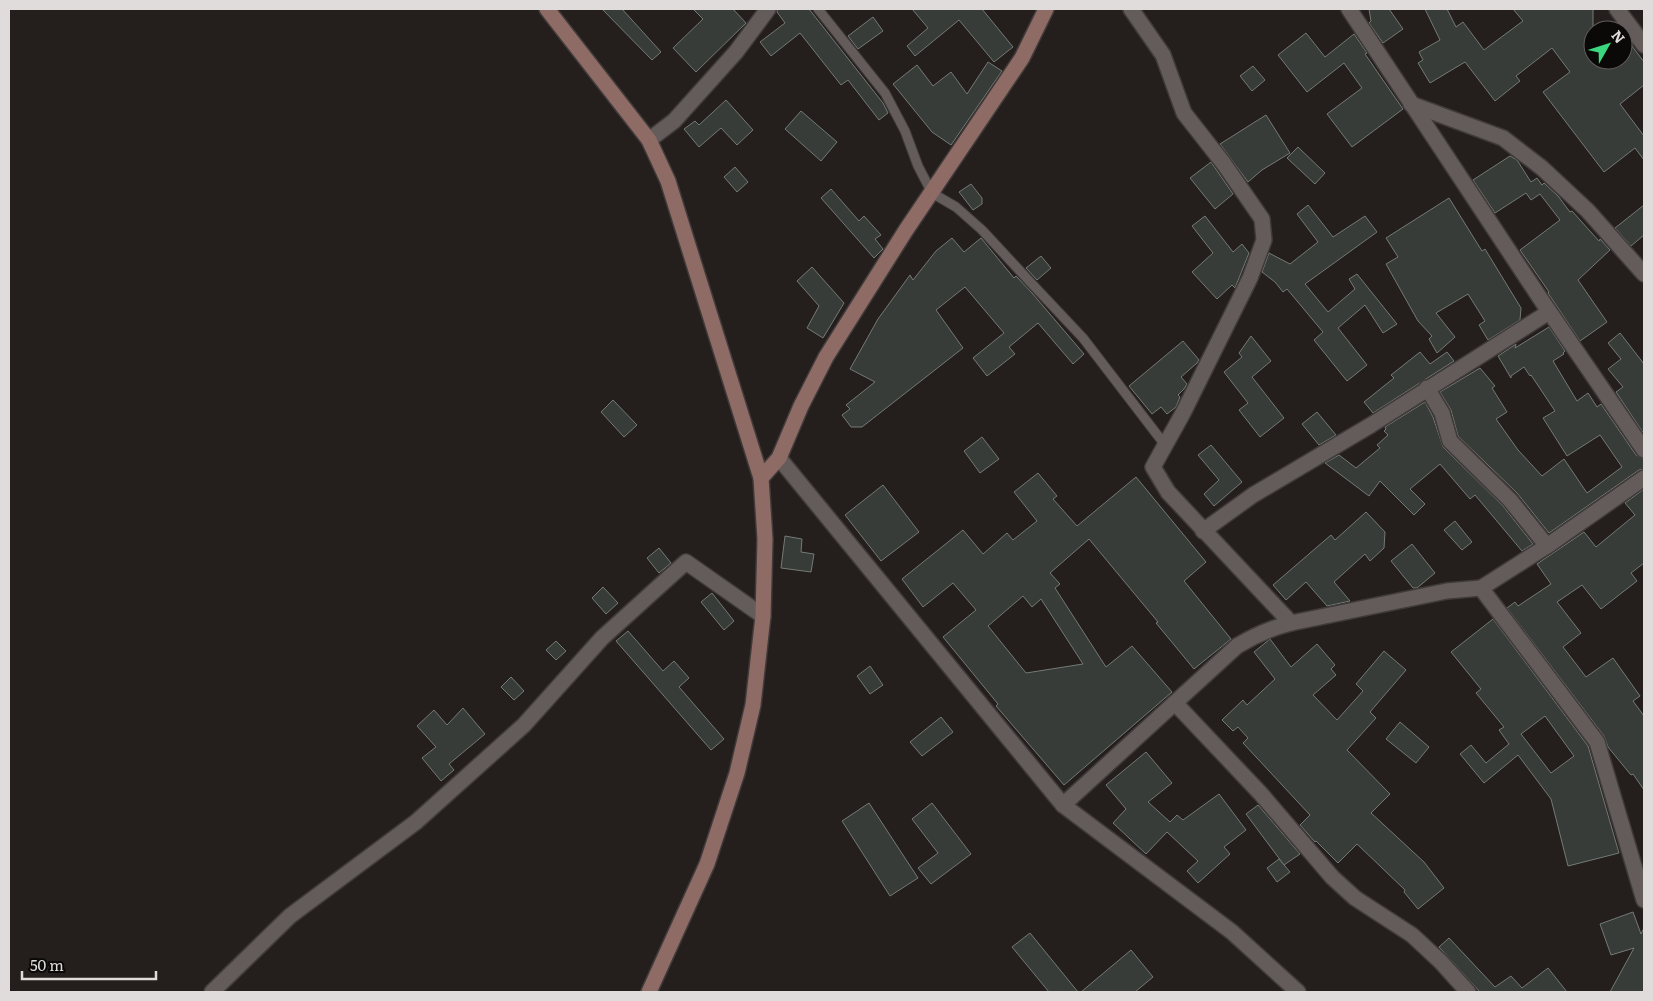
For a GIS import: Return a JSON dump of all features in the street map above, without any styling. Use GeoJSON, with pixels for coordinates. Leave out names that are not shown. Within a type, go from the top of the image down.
{"type":"FeatureCollection","features":[{"type":"Feature","properties":{"kind":"street"},"geometry":{"type":"LineString","coordinates":[[547,9],[649,140],[668,181],[761,478],[765,539],[763,616],[753,705],[736,773],[707,864],[649,992]]}},
{"type":"Feature","properties":{"kind":"street"},"geometry":{"type":"LineString","coordinates":[[649,140],[674,120],[736,52],[768,9]]}},
{"type":"Feature","properties":{"kind":"street"},"geometry":{"type":"LineString","coordinates":[[761,478],[778,458],[801,406],[826,357],[1022,58],[1046,9]]}},
{"type":"Feature","properties":{"kind":"street"},"geometry":{"type":"LineString","coordinates":[[1131,9],[1163,55],[1184,113],[1224,164],[1262,219],[1264,240],[1250,278],[1183,413],[1152,467],[1168,492],[1291,624]]}},
{"type":"Feature","properties":{"kind":"street"},"geometry":{"type":"LineString","coordinates":[[1349,9],[1549,312],[1644,450]]}},
{"type":"Feature","properties":{"kind":"street"},"geometry":{"type":"LineString","coordinates":[[1617,9],[1644,45]]}},
{"type":"Feature","properties":{"kind":"street"},"geometry":{"type":"LineString","coordinates":[[1411,104],[1502,138],[1542,168],[1588,211],[1644,274]]}},
{"type":"Feature","properties":{"kind":"street"},"geometry":{"type":"LineString","coordinates":[[1203,531],[1253,495],[1371,425],[1549,312]]}},
{"type":"Feature","properties":{"kind":"street"},"geometry":{"type":"LineString","coordinates":[[1427,388],[1442,413],[1450,441],[1510,500],[1547,546]]}},
{"type":"Feature","properties":{"kind":"street"},"geometry":{"type":"LineString","coordinates":[[778,458],[1063,805],[1232,932],[1298,992]]}},
{"type":"Feature","properties":{"kind":"street"},"geometry":{"type":"LineString","coordinates":[[1063,805],[1237,646],[1271,628],[1447,591],[1480,588],[1547,546],[1644,478]]}},
{"type":"Feature","properties":{"kind":"street"},"geometry":{"type":"LineString","coordinates":[[212,992],[290,916],[416,822],[524,725],[602,638],[686,562],[763,616]]}},
{"type":"Feature","properties":{"kind":"street"},"geometry":{"type":"LineString","coordinates":[[1480,588],[1597,742],[1644,900]]}},
{"type":"Feature","properties":{"kind":"street"},"geometry":{"type":"LineString","coordinates":[[1175,703],[1261,794],[1332,877],[1354,898],[1412,935],[1441,962],[1468,992]]}},
{"type":"Feature","properties":{"kind":"lane"},"geometry":{"type":"LineString","coordinates":[[818,9],[885,93],[905,131],[918,166],[932,193],[956,207],[982,230],[1082,338],[1165,445]]}},
{"type":"Feature","properties":{"kind":"building"},"geometry":{"type":"Polygon","coordinates":[[[602,9],[622,9],[661,52],[652,60],[602,9]]]}},
{"type":"Feature","properties":{"kind":"building"},"geometry":{"type":"Polygon","coordinates":[[[693,9],[733,9],[746,23],[696,72],[673,48],[703,19],[693,9]]]}},
{"type":"Feature","properties":{"kind":"building"},"geometry":{"type":"Polygon","coordinates":[[[777,9],[809,9],[883,103],[888,113],[879,120],[848,80],[841,85],[800,33],[771,56],[760,42],[785,23],[777,9]]]}},
{"type":"Feature","properties":{"kind":"building"},"geometry":{"type":"Polygon","coordinates":[[[912,9],[982,9],[1013,47],[994,62],[959,20],[915,56],[907,46],[928,28],[912,9]]]}},
{"type":"Feature","properties":{"kind":"building"},"geometry":{"type":"Polygon","coordinates":[[[1369,9],[1389,9],[1403,29],[1383,43],[1369,23],[1371,21],[1369,9]]]}},
{"type":"Feature","properties":{"kind":"building"},"geometry":{"type":"Polygon","coordinates":[[[1425,9],[1447,9],[1456,27],[1463,22],[1484,50],[1523,21],[1513,9],[1593,9],[1593,20],[1583,20],[1583,70],[1633,70],[1633,47],[1644,62],[1644,85],[1620,104],[1644,136],[1644,160],[1635,148],[1604,172],[1543,92],[1570,72],[1552,48],[1516,76],[1520,81],[1495,101],[1465,62],[1430,83],[1418,63],[1423,60],[1419,52],[1440,40],[1425,9]]]}},
{"type":"Feature","properties":{"kind":"building"},"geometry":{"type":"Polygon","coordinates":[[[873,17],[883,31],[858,49],[848,36],[873,17]]]}},
{"type":"Feature","properties":{"kind":"building"},"geometry":{"type":"Polygon","coordinates":[[[1306,33],[1325,57],[1354,34],[1367,53],[1365,54],[1403,109],[1352,147],[1327,114],[1362,88],[1344,63],[1307,92],[1278,55],[1306,33]]]}},
{"type":"Feature","properties":{"kind":"building"},"geometry":{"type":"Polygon","coordinates":[[[988,62],[1002,71],[951,145],[932,132],[893,84],[917,65],[933,86],[951,72],[967,94],[988,62]]]}},
{"type":"Feature","properties":{"kind":"building"},"geometry":{"type":"Polygon","coordinates":[[[1253,66],[1265,80],[1252,91],[1240,76],[1253,66]]]}},
{"type":"Feature","properties":{"kind":"building"},"geometry":{"type":"Polygon","coordinates":[[[726,100],[753,130],[737,145],[721,128],[699,147],[684,129],[695,121],[699,125],[726,100]]]}},
{"type":"Feature","properties":{"kind":"building"},"geometry":{"type":"Polygon","coordinates":[[[801,111],[837,142],[821,161],[785,129],[801,111]]]}},
{"type":"Feature","properties":{"kind":"building"},"geometry":{"type":"Polygon","coordinates":[[[1266,115],[1290,153],[1262,170],[1248,182],[1220,144],[1266,115]]]}},
{"type":"Feature","properties":{"kind":"building"},"geometry":{"type":"Polygon","coordinates":[[[1298,147],[1325,173],[1315,184],[1287,158],[1298,147]]]}},
{"type":"Feature","properties":{"kind":"building"},"geometry":{"type":"Polygon","coordinates":[[[1510,156],[1517,160],[1531,182],[1537,178],[1542,185],[1544,183],[1558,196],[1570,212],[1572,211],[1599,241],[1600,239],[1610,250],[1578,280],[1607,322],[1580,341],[1520,250],[1560,220],[1540,194],[1531,200],[1526,193],[1495,213],[1473,180],[1510,156]]]}},
{"type":"Feature","properties":{"kind":"building"},"geometry":{"type":"Polygon","coordinates":[[[1211,162],[1233,194],[1215,209],[1190,178],[1211,162]]]}},
{"type":"Feature","properties":{"kind":"building"},"geometry":{"type":"Polygon","coordinates":[[[735,167],[748,182],[737,192],[724,177],[735,167]]]}},
{"type":"Feature","properties":{"kind":"building"},"geometry":{"type":"Polygon","coordinates":[[[971,184],[982,198],[982,204],[973,210],[959,192],[971,184]]]}},
{"type":"Feature","properties":{"kind":"building"},"geometry":{"type":"Polygon","coordinates":[[[831,189],[859,221],[864,216],[881,235],[875,239],[883,249],[874,258],[821,198],[831,189]]]}},
{"type":"Feature","properties":{"kind":"building"},"geometry":{"type":"Polygon","coordinates":[[[1449,198],[1482,251],[1485,249],[1521,308],[1520,320],[1488,340],[1479,325],[1485,321],[1468,294],[1436,313],[1455,337],[1437,353],[1429,339],[1432,336],[1418,321],[1386,264],[1398,257],[1386,238],[1449,198]]]}},
{"type":"Feature","properties":{"kind":"building"},"geometry":{"type":"Polygon","coordinates":[[[1308,205],[1333,237],[1365,216],[1377,232],[1305,284],[1328,312],[1355,289],[1349,279],[1357,274],[1397,324],[1383,333],[1365,305],[1338,328],[1367,365],[1347,381],[1314,340],[1323,332],[1287,289],[1283,292],[1275,282],[1262,272],[1269,253],[1290,264],[1318,242],[1297,214],[1308,205]]]}},
{"type":"Feature","properties":{"kind":"building"},"geometry":{"type":"Polygon","coordinates":[[[1644,205],[1644,235],[1631,246],[1615,228],[1644,205]]]}},
{"type":"Feature","properties":{"kind":"building"},"geometry":{"type":"Polygon","coordinates":[[[1205,216],[1233,252],[1242,244],[1249,253],[1235,288],[1232,285],[1217,299],[1192,272],[1213,253],[1192,226],[1205,216]]]}},
{"type":"Feature","properties":{"kind":"building"},"geometry":{"type":"Polygon","coordinates":[[[952,238],[964,252],[981,238],[1014,278],[1016,276],[1032,293],[1084,354],[1073,364],[1038,323],[1009,347],[1015,354],[987,376],[973,358],[1004,333],[965,287],[936,310],[963,348],[862,427],[851,427],[842,415],[850,409],[846,405],[875,382],[850,369],[878,319],[910,275],[913,280],[936,251],[952,238]]]}},
{"type":"Feature","properties":{"kind":"building"},"geometry":{"type":"Polygon","coordinates":[[[1041,256],[1051,268],[1037,280],[1026,268],[1041,256]]]}},
{"type":"Feature","properties":{"kind":"building"},"geometry":{"type":"Polygon","coordinates":[[[812,267],[844,303],[823,338],[807,328],[819,306],[797,281],[812,267]]]}},
{"type":"Feature","properties":{"kind":"building"},"geometry":{"type":"Polygon","coordinates":[[[1549,327],[1565,351],[1564,354],[1553,361],[1577,401],[1588,393],[1597,407],[1601,404],[1636,455],[1644,459],[1644,469],[1639,470],[1549,533],[1517,493],[1458,436],[1451,410],[1440,392],[1480,368],[1495,386],[1492,388],[1507,412],[1496,419],[1518,450],[1542,476],[1564,459],[1587,493],[1622,467],[1600,435],[1567,456],[1543,418],[1555,411],[1531,375],[1524,367],[1511,376],[1511,378],[1498,356],[1516,344],[1515,348],[1549,327]]]}},
{"type":"Feature","properties":{"kind":"building"},"geometry":{"type":"Polygon","coordinates":[[[1620,333],[1644,364],[1644,434],[1616,392],[1623,387],[1608,369],[1621,359],[1608,343],[1620,333]]]}},
{"type":"Feature","properties":{"kind":"building"},"geometry":{"type":"Polygon","coordinates":[[[1251,336],[1271,361],[1252,377],[1284,418],[1260,437],[1239,410],[1248,403],[1224,372],[1242,357],[1239,353],[1251,336]]]}},
{"type":"Feature","properties":{"kind":"building"},"geometry":{"type":"Polygon","coordinates":[[[1183,341],[1199,360],[1181,377],[1187,384],[1178,395],[1180,397],[1176,407],[1167,414],[1161,407],[1152,414],[1129,386],[1183,341]]]}},
{"type":"Feature","properties":{"kind":"building"},"geometry":{"type":"Polygon","coordinates":[[[1420,352],[1430,364],[1447,352],[1454,361],[1373,413],[1364,402],[1394,378],[1391,375],[1420,352]]]}},
{"type":"Feature","properties":{"kind":"building"},"geometry":{"type":"Polygon","coordinates":[[[613,400],[637,425],[624,437],[601,412],[613,400]]]}},
{"type":"Feature","properties":{"kind":"building"},"geometry":{"type":"Polygon","coordinates":[[[1425,402],[1433,417],[1443,447],[1503,506],[1533,544],[1522,551],[1475,495],[1470,499],[1440,464],[1410,489],[1425,504],[1414,515],[1380,481],[1369,496],[1325,463],[1339,455],[1356,468],[1380,448],[1377,445],[1388,435],[1384,431],[1385,427],[1425,402]]]}},
{"type":"Feature","properties":{"kind":"building"},"geometry":{"type":"Polygon","coordinates":[[[1317,412],[1336,435],[1319,445],[1302,424],[1317,412]]]}},
{"type":"Feature","properties":{"kind":"building"},"geometry":{"type":"Polygon","coordinates":[[[982,437],[999,459],[980,473],[964,451],[982,437]]]}},
{"type":"Feature","properties":{"kind":"building"},"geometry":{"type":"Polygon","coordinates":[[[1211,445],[1242,482],[1214,506],[1204,494],[1219,480],[1198,455],[1211,445]]]}},
{"type":"Feature","properties":{"kind":"building"},"geometry":{"type":"Polygon","coordinates":[[[1038,473],[1057,496],[1053,499],[1077,526],[1136,477],[1206,562],[1184,581],[1231,639],[1194,669],[1156,623],[1158,622],[1089,539],[1050,573],[1060,584],[1055,588],[1106,667],[1132,646],[1172,692],[1064,785],[996,706],[998,704],[943,637],[976,610],[953,583],[923,607],[902,579],[963,530],[983,554],[1007,533],[1013,540],[1037,521],[1014,492],[1038,473]],[[1023,596],[988,626],[1026,673],[1083,664],[1041,599],[1032,607],[1023,596]]]}},
{"type":"Feature","properties":{"kind":"building"},"geometry":{"type":"Polygon","coordinates":[[[883,485],[919,532],[881,561],[845,515],[883,485]]]}},
{"type":"Feature","properties":{"kind":"building"},"geometry":{"type":"Polygon","coordinates":[[[1644,489],[1644,563],[1631,573],[1637,581],[1601,609],[1582,585],[1557,602],[1581,633],[1563,647],[1586,677],[1613,658],[1640,696],[1633,701],[1644,716],[1644,790],[1633,774],[1631,775],[1608,747],[1604,736],[1507,608],[1515,602],[1518,606],[1551,584],[1537,564],[1584,532],[1596,547],[1635,515],[1625,503],[1644,489]]]}},
{"type":"Feature","properties":{"kind":"building"},"geometry":{"type":"Polygon","coordinates":[[[1366,512],[1385,532],[1384,548],[1370,561],[1365,554],[1334,582],[1350,601],[1327,606],[1306,582],[1286,600],[1273,585],[1331,535],[1335,540],[1366,512]]]}},
{"type":"Feature","properties":{"kind":"building"},"geometry":{"type":"Polygon","coordinates":[[[1455,521],[1472,542],[1462,550],[1444,530],[1455,521]]]}},
{"type":"Feature","properties":{"kind":"building"},"geometry":{"type":"Polygon","coordinates":[[[785,536],[802,539],[801,552],[814,554],[811,572],[781,568],[785,536]]]}},
{"type":"Feature","properties":{"kind":"building"},"geometry":{"type":"Polygon","coordinates":[[[1412,544],[1435,573],[1417,588],[1413,588],[1391,561],[1412,544]]]}},
{"type":"Feature","properties":{"kind":"building"},"geometry":{"type":"Polygon","coordinates":[[[659,548],[671,563],[659,573],[647,558],[659,548]]]}},
{"type":"Feature","properties":{"kind":"building"},"geometry":{"type":"Polygon","coordinates":[[[603,587],[618,603],[606,614],[592,598],[603,587]]]}},
{"type":"Feature","properties":{"kind":"building"},"geometry":{"type":"Polygon","coordinates":[[[712,593],[734,621],[724,630],[701,602],[712,593]]]}},
{"type":"Feature","properties":{"kind":"building"},"geometry":{"type":"Polygon","coordinates":[[[1493,619],[1588,746],[1619,853],[1568,866],[1551,799],[1518,755],[1484,783],[1460,754],[1471,745],[1486,763],[1509,744],[1499,730],[1504,727],[1476,693],[1481,689],[1451,652],[1493,619]],[[1545,716],[1521,734],[1551,773],[1574,756],[1545,716]]]}},
{"type":"Feature","properties":{"kind":"building"},"geometry":{"type":"Polygon","coordinates":[[[628,631],[663,671],[674,661],[689,678],[679,687],[724,739],[711,750],[616,641],[628,631]]]}},
{"type":"Feature","properties":{"kind":"building"},"geometry":{"type":"Polygon","coordinates":[[[1270,639],[1291,667],[1317,644],[1335,665],[1331,669],[1336,675],[1313,695],[1337,720],[1363,691],[1356,684],[1384,651],[1406,670],[1370,712],[1376,718],[1347,750],[1390,794],[1371,813],[1424,862],[1444,888],[1418,909],[1404,892],[1405,890],[1357,844],[1338,863],[1315,842],[1300,825],[1310,815],[1243,743],[1248,738],[1238,727],[1233,731],[1222,720],[1243,700],[1247,705],[1275,679],[1254,652],[1270,639]]]}},
{"type":"Feature","properties":{"kind":"building"},"geometry":{"type":"Polygon","coordinates":[[[556,641],[566,651],[556,660],[546,650],[556,641]]]}},
{"type":"Feature","properties":{"kind":"building"},"geometry":{"type":"Polygon","coordinates":[[[870,666],[883,685],[870,694],[857,676],[870,666]]]}},
{"type":"Feature","properties":{"kind":"building"},"geometry":{"type":"Polygon","coordinates":[[[511,677],[524,691],[514,700],[501,687],[511,677]]]}},
{"type":"Feature","properties":{"kind":"building"},"geometry":{"type":"Polygon","coordinates":[[[463,708],[485,734],[449,764],[454,770],[441,781],[422,758],[436,747],[417,726],[434,710],[447,725],[463,708]]]}},
{"type":"Feature","properties":{"kind":"building"},"geometry":{"type":"Polygon","coordinates":[[[941,717],[953,732],[922,756],[910,742],[941,717]]]}},
{"type":"Feature","properties":{"kind":"building"},"geometry":{"type":"Polygon","coordinates":[[[1400,722],[1429,747],[1416,763],[1386,739],[1400,722]]]}},
{"type":"Feature","properties":{"kind":"building"},"geometry":{"type":"Polygon","coordinates":[[[1146,752],[1172,783],[1148,802],[1170,822],[1177,815],[1183,820],[1219,794],[1246,830],[1224,847],[1230,854],[1198,883],[1187,871],[1198,861],[1167,832],[1146,854],[1113,823],[1126,809],[1106,785],[1146,752]]]}},
{"type":"Feature","properties":{"kind":"building"},"geometry":{"type":"Polygon","coordinates":[[[869,803],[918,878],[890,896],[842,821],[869,803]]]}},
{"type":"Feature","properties":{"kind":"building"},"geometry":{"type":"Polygon","coordinates":[[[932,803],[971,854],[931,884],[918,868],[938,853],[912,819],[932,803]]]}},
{"type":"Feature","properties":{"kind":"building"},"geometry":{"type":"Polygon","coordinates":[[[1258,805],[1300,854],[1284,865],[1246,814],[1258,805]]]}},
{"type":"Feature","properties":{"kind":"building"},"geometry":{"type":"Polygon","coordinates":[[[1279,859],[1290,872],[1277,882],[1267,868],[1279,859]]]}},
{"type":"Feature","properties":{"kind":"building"},"geometry":{"type":"Polygon","coordinates":[[[1633,912],[1641,934],[1644,928],[1644,992],[1610,992],[1634,948],[1611,955],[1600,924],[1633,912]]]}},
{"type":"Feature","properties":{"kind":"building"},"geometry":{"type":"Polygon","coordinates":[[[1030,933],[1078,992],[1049,992],[1012,947],[1030,933]]]}},
{"type":"Feature","properties":{"kind":"building"},"geometry":{"type":"Polygon","coordinates":[[[1449,938],[1495,987],[1511,976],[1522,988],[1548,968],[1567,992],[1480,992],[1439,947],[1449,938]]]}},
{"type":"Feature","properties":{"kind":"building"},"geometry":{"type":"Polygon","coordinates":[[[1131,950],[1153,977],[1135,992],[1081,992],[1131,950]]]}}]}
